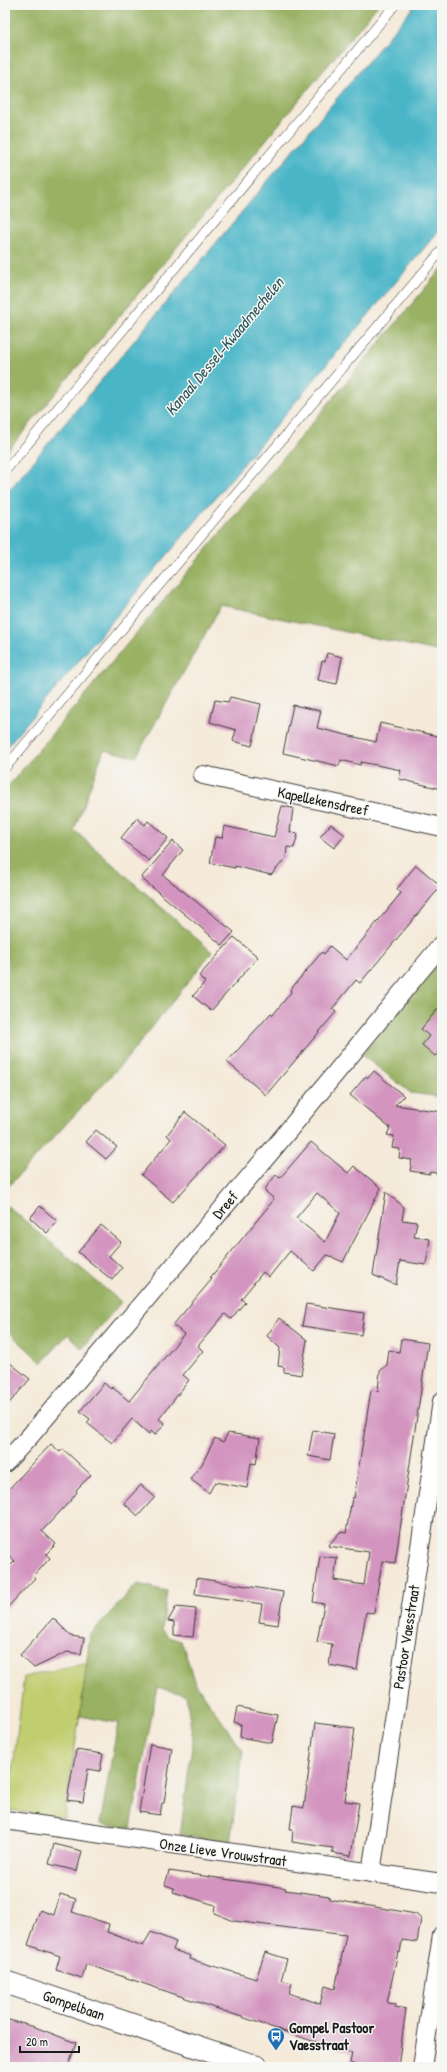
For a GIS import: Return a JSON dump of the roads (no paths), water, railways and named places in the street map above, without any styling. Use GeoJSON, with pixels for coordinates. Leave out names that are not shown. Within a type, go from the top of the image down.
{"type":"FeatureCollection","features":[{"type":"Feature","properties":{"kind":"street","name":"Kapellekensdreef"},"geometry":{"type":"LineString","coordinates":[[203,775],[442,827]]}},
{"type":"Feature","properties":{"kind":"street","name":"Dreef"},"geometry":{"type":"LineString","coordinates":[[5,1463],[36,1430],[268,1155],[442,944]]}},
{"type":"Feature","properties":{"kind":"street","name":"Pastoor Vaesstraat"},"geometry":{"type":"LineString","coordinates":[[370,1873],[442,1402]]}},
{"type":"Feature","properties":{"kind":"street","name":"Onze Lieve Vrouwstraat"},"geometry":{"type":"LineString","coordinates":[[5,1820],[442,1883]]}},
{"type":"Feature","properties":{"kind":"street"},"geometry":{"type":"LineString","coordinates":[[422,2067],[442,1935]]}},
{"type":"Feature","properties":{"kind":"street","name":"Gompelbaan"},"geometry":{"type":"LineString","coordinates":[[5,1982],[258,2067]]}},
{"type":"Feature","properties":{"kind":"lane"},"geometry":{"type":"LineString","coordinates":[[5,471],[395,5]]}},
{"type":"Feature","properties":{"kind":"lane"},"geometry":{"type":"LineString","coordinates":[[5,768],[442,250]]}},
{"type":"Feature","properties":{"kind":"water","name":"Kanaal Dessel-Kwaadmechelen"},"geometry":{"type":"Polygon","coordinates":[[[415,5],[442,5],[442,227],[5,749],[5,495],[415,5]]]}},
{"type":"Feature","properties":{"kind":"place","name":"Gompel Pastoor Vaesstraat"},"geometry":{"type":"Point","coordinates":[276,2051]}}]}
